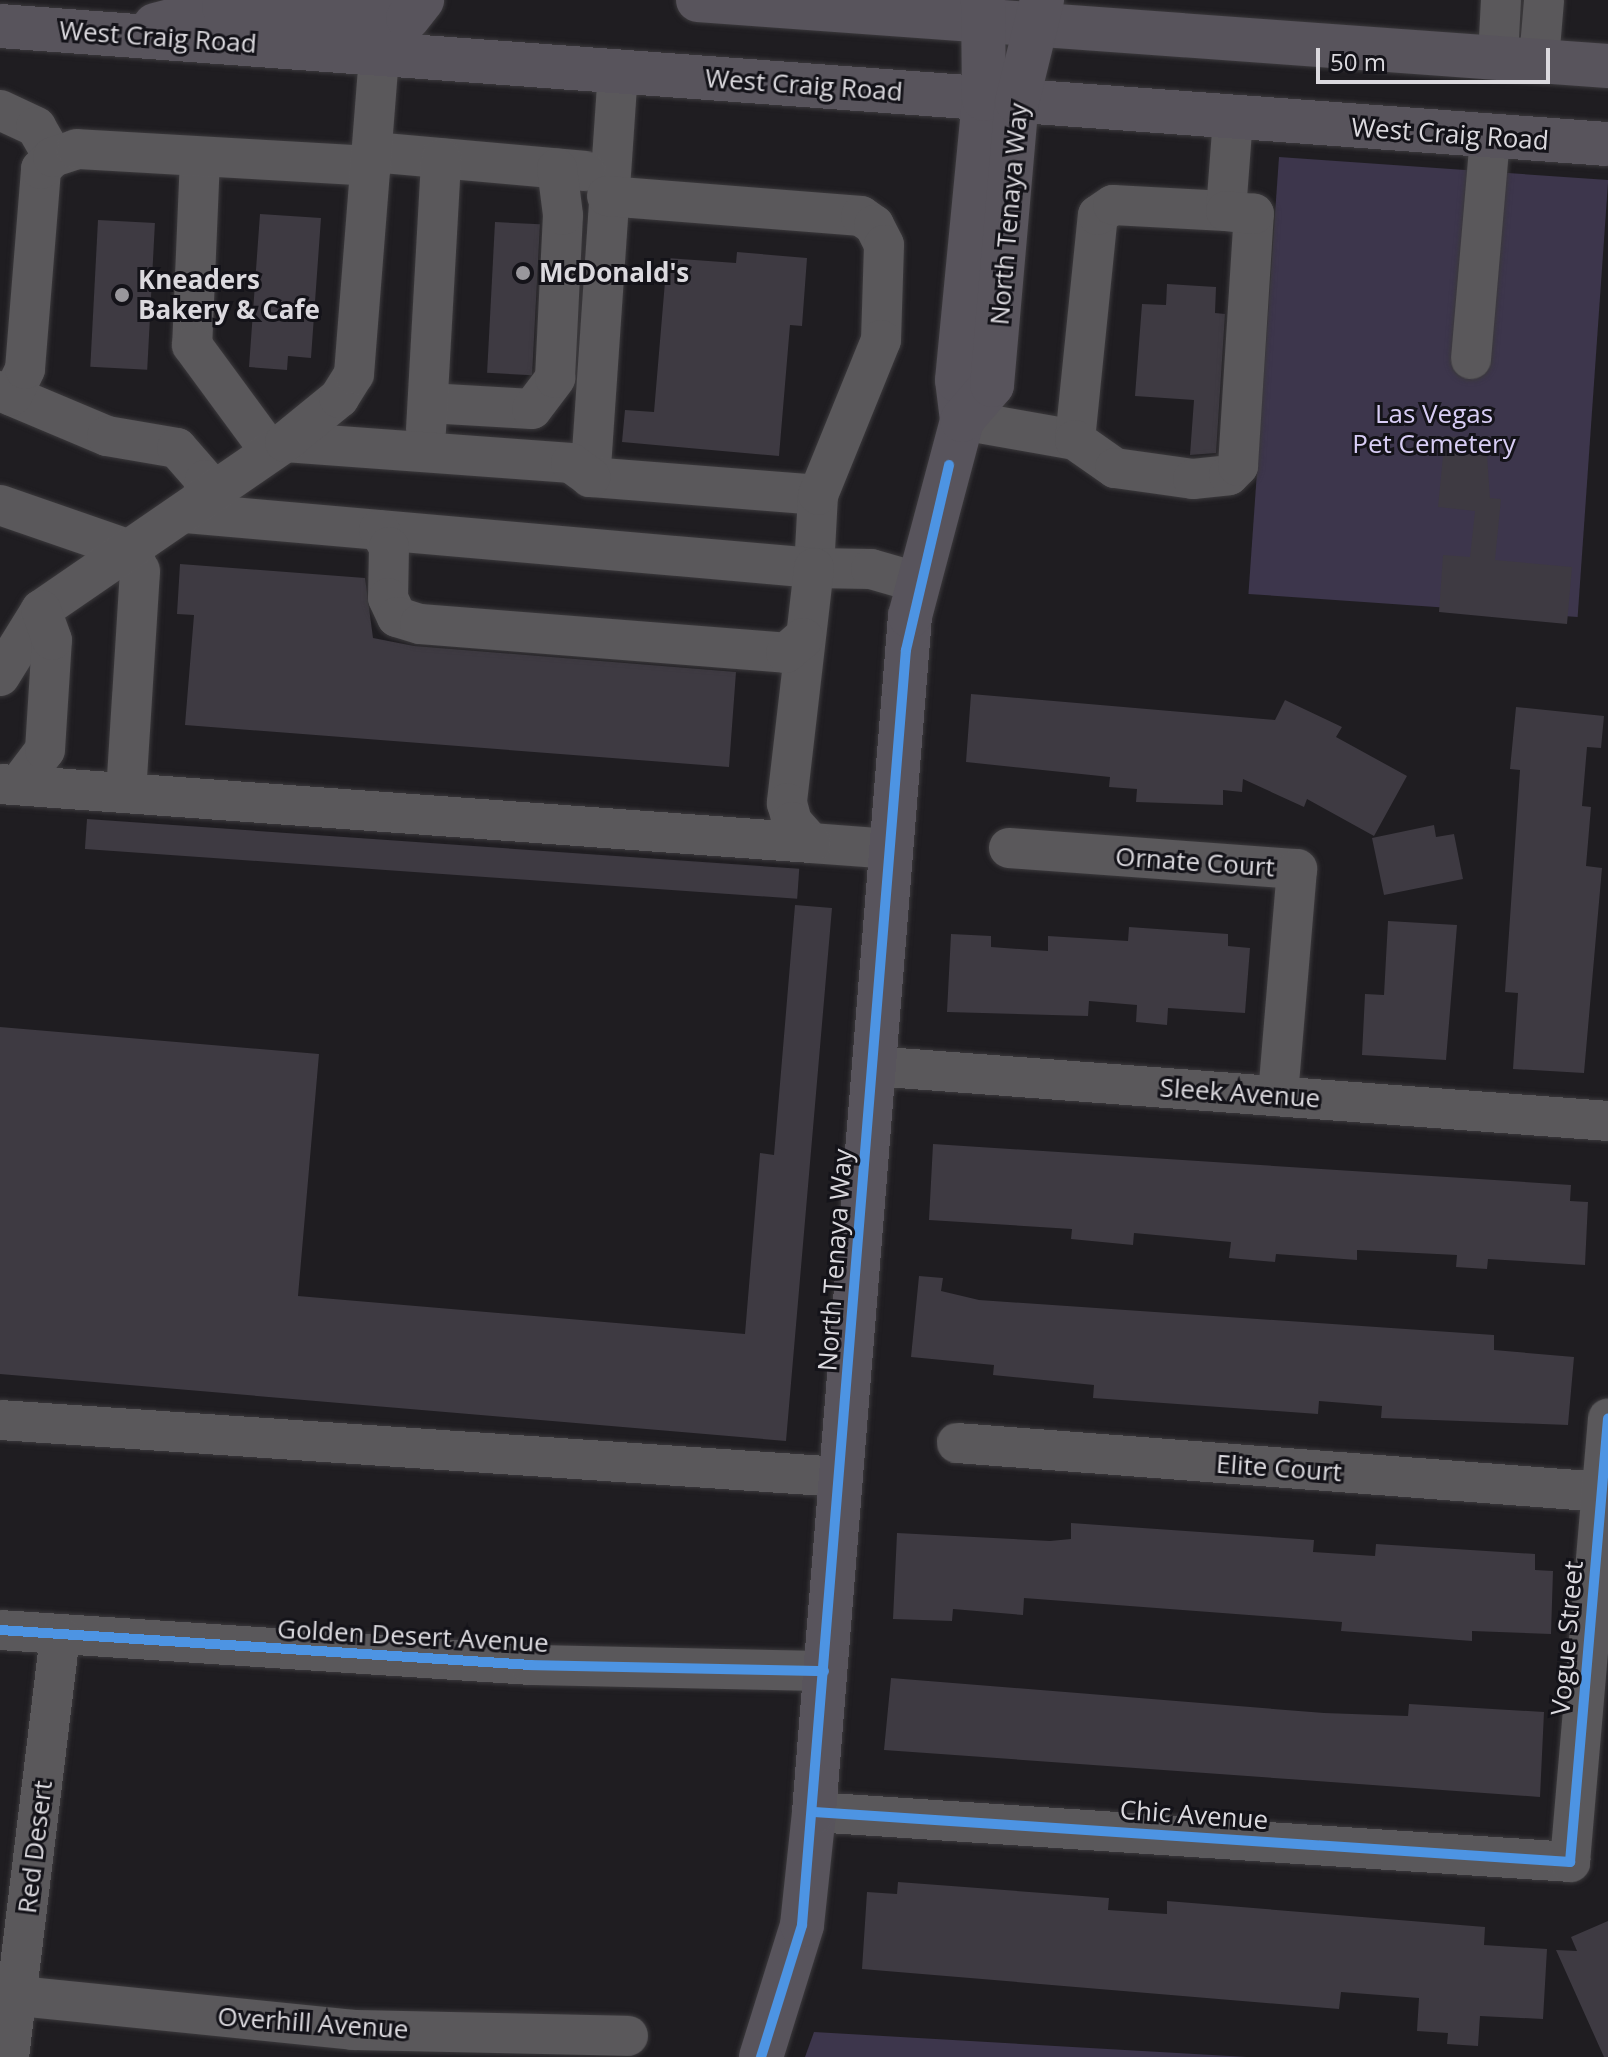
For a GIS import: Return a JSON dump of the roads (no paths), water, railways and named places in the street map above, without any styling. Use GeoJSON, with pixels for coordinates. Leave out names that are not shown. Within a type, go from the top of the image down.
{"type":"FeatureCollection","features":[{"type":"Feature","properties":{"kind":"main road"},"geometry":{"type":"LineString","coordinates":[[118,35],[224,7],[408,18],[422,0]]}},
{"type":"Feature","properties":{"kind":"main road"},"geometry":{"type":"LineString","coordinates":[[698,0],[1041,11],[1608,66]]}},
{"type":"Feature","properties":{"kind":"main road","name":"North Tenaya Way"},"geometry":{"type":"LineString","coordinates":[[761,2057],[799,1937],[814,1812],[872,1066],[916,582],[962,420],[992,385],[1000,100],[982,10]]}},
{"type":"Feature","properties":{"kind":"main road","name":"North Tenaya Way"},"geometry":{"type":"LineString","coordinates":[[1000,100],[1041,11]]}},
{"type":"Feature","properties":{"kind":"main road","name":"West Craig Road"},"geometry":{"type":"LineString","coordinates":[[0,26],[1608,144]]}},
{"type":"Feature","properties":{"kind":"street"},"geometry":{"type":"LineString","coordinates":[[1501,0],[1519,59]]}},
{"type":"Feature","properties":{"kind":"street"},"geometry":{"type":"LineString","coordinates":[[1519,59],[1544,0]]}},
{"type":"Feature","properties":{"kind":"street"},"geometry":{"type":"LineString","coordinates":[[0,676],[41,610],[277,447],[339,398],[354,374],[379,53]]}},
{"type":"Feature","properties":{"kind":"street"},"geometry":{"type":"LineString","coordinates":[[590,477],[618,71]]}},
{"type":"Feature","properties":{"kind":"street"},"geometry":{"type":"LineString","coordinates":[[0,110],[36,127],[53,157]]}},
{"type":"Feature","properties":{"kind":"street"},"geometry":{"type":"LineString","coordinates":[[1226,211],[1233,118]]}},
{"type":"Feature","properties":{"kind":"street"},"geometry":{"type":"LineString","coordinates":[[1471,359],[1490,137]]}},
{"type":"Feature","properties":{"kind":"street"},"geometry":{"type":"LineString","coordinates":[[194,507],[205,480],[177,448],[107,436],[6,393],[25,369],[41,169],[53,157],[77,149],[200,158],[441,158],[557,168],[608,184],[861,216],[874,225],[884,245],[881,340],[818,495],[814,568],[803,638],[787,803],[792,822],[811,843]]}},
{"type":"Feature","properties":{"kind":"street"},"geometry":{"type":"LineString","coordinates":[[200,158],[192,345],[277,447]]}},
{"type":"Feature","properties":{"kind":"street"},"geometry":{"type":"LineString","coordinates":[[426,427],[441,158]]}},
{"type":"Feature","properties":{"kind":"street"},"geometry":{"type":"LineString","coordinates":[[277,447],[532,409],[555,378],[561,262],[557,168]]}},
{"type":"Feature","properties":{"kind":"street"},"geometry":{"type":"LineString","coordinates":[[962,420],[1075,440],[1115,468],[1193,479],[1229,475],[1238,466],[1254,214],[1113,205],[1098,215],[1075,440]]}},
{"type":"Feature","properties":{"kind":"street"},"geometry":{"type":"LineString","coordinates":[[561,262],[603,265]]}},
{"type":"Feature","properties":{"kind":"street"},"geometry":{"type":"LineString","coordinates":[[426,427],[571,463],[590,477],[818,495]]}},
{"type":"Feature","properties":{"kind":"street"},"geometry":{"type":"LineString","coordinates":[[0,505],[130,550],[140,571],[126,791]]}},
{"type":"Feature","properties":{"kind":"street"},"geometry":{"type":"LineString","coordinates":[[194,507],[379,530],[814,568],[871,569],[916,582]]}},
{"type":"Feature","properties":{"kind":"street"},"geometry":{"type":"LineString","coordinates":[[379,530],[389,547],[388,598],[397,617],[420,624],[786,653],[803,638]]}},
{"type":"Feature","properties":{"kind":"street"},"geometry":{"type":"LineString","coordinates":[[10,784],[45,750],[52,640],[41,610]]}},
{"type":"Feature","properties":{"kind":"street"},"geometry":{"type":"LineString","coordinates":[[10,784],[890,849]]}},
{"type":"Feature","properties":{"kind":"street","name":"Ornate Court"},"geometry":{"type":"LineString","coordinates":[[1009,848],[1297,869],[1278,1096]]}},
{"type":"Feature","properties":{"kind":"street","name":"Sleek Avenue"},"geometry":{"type":"LineString","coordinates":[[872,1066],[1608,1121]]}},
{"type":"Feature","properties":{"kind":"street","name":"Vogue Street"},"geometry":{"type":"LineString","coordinates":[[1570,1862],[1608,1419]]}},
{"type":"Feature","properties":{"kind":"street"},"geometry":{"type":"LineString","coordinates":[[0,1420],[841,1477]]}},
{"type":"Feature","properties":{"kind":"street","name":"Elite Court"},"geometry":{"type":"LineString","coordinates":[[957,1443],[1602,1492]]}},
{"type":"Feature","properties":{"kind":"street","name":"Golden Desert Avenue"},"geometry":{"type":"LineString","coordinates":[[0,1630],[531,1665],[824,1671]]}},
{"type":"Feature","properties":{"kind":"street","name":"Red Desert"},"geometry":{"type":"LineString","coordinates":[[9,2057],[8,1995],[60,1636]]}},
{"type":"Feature","properties":{"kind":"street","name":"Chic Avenue"},"geometry":{"type":"LineString","coordinates":[[814,1812],[1570,1862]]}},
{"type":"Feature","properties":{"kind":"street","name":"Overhill Avenue"},"geometry":{"type":"LineString","coordinates":[[8,1995],[353,2030],[628,2036]]}},
{"type":"Feature","properties":{"kind":"place","name":"McDonald's"},"geometry":{"type":"Point","coordinates":[523,273]}},
{"type":"Feature","properties":{"kind":"place","name":"Kneaders Bakery & Cafe"},"geometry":{"type":"Point","coordinates":[122,295]}},
{"type":"Feature","properties":{"kind":"park label","name":"Las Vegas Pet Cemetery"},"geometry":{"type":"Point","coordinates":[1434,429]}}]}
